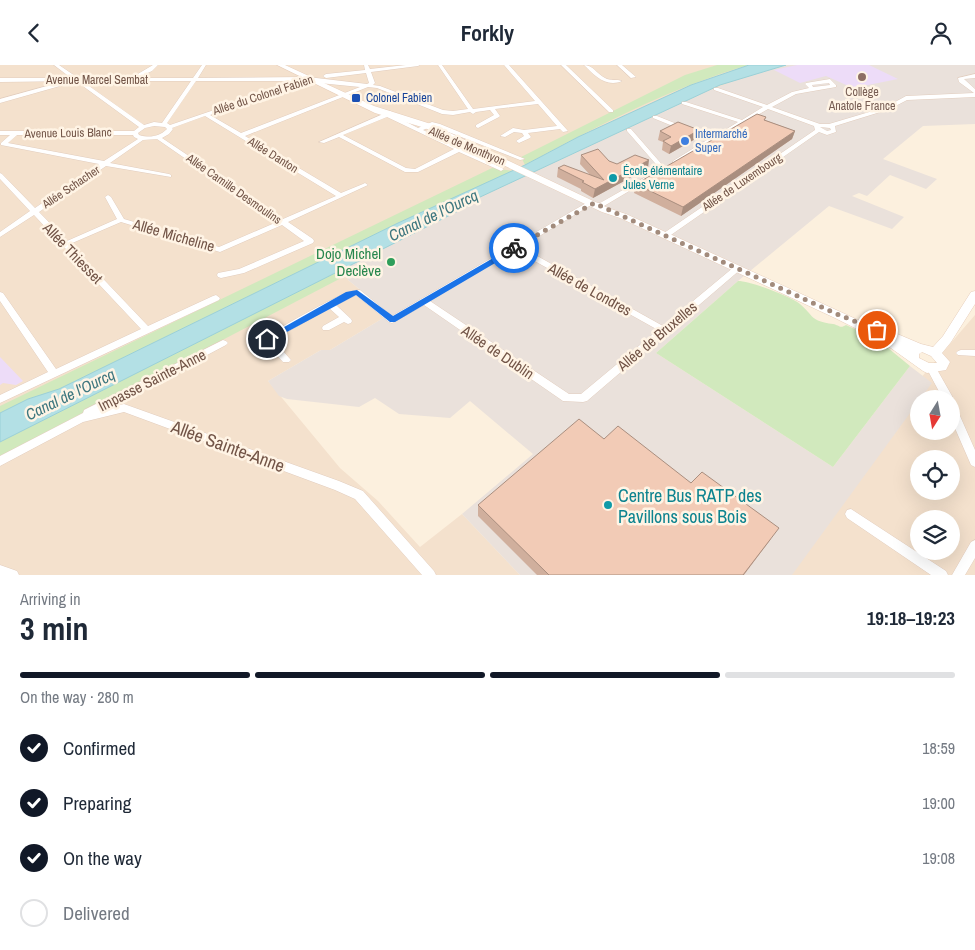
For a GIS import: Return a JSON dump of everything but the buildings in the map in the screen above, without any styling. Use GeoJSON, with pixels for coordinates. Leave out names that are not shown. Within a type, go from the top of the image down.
{"type":"FeatureCollection","features":[{"type":"Feature","properties":{"kind":"street"},"geometry":{"type":"LineString","coordinates":[[56,65],[144,127]]}},
{"type":"Feature","properties":{"kind":"street"},"geometry":{"type":"LineString","coordinates":[[132,80],[135,76],[150,71],[156,65]]}},
{"type":"Feature","properties":{"kind":"street"},"geometry":{"type":"LineString","coordinates":[[167,126],[144,127],[136,133],[136,136],[141,139],[166,134],[167,126],[204,65]]}},
{"type":"Feature","properties":{"kind":"street","name":"Allée de Monthyon"},"geometry":{"type":"LineString","coordinates":[[280,65],[372,108],[510,164],[537,177]]}},
{"type":"Feature","properties":{"kind":"street"},"geometry":{"type":"LineString","coordinates":[[241,135],[369,85],[372,83],[366,65]]}},
{"type":"Feature","properties":{"kind":"street","name":"Allée du Colonel Fabien"},"geometry":{"type":"LineString","coordinates":[[324,78],[418,65]]}},
{"type":"Feature","properties":{"kind":"street"},"geometry":{"type":"LineString","coordinates":[[440,65],[473,111]]}},
{"type":"Feature","properties":{"kind":"street"},"geometry":{"type":"LineString","coordinates":[[503,136],[513,130],[524,132],[562,129],[506,65]]}},
{"type":"Feature","properties":{"kind":"street"},"geometry":{"type":"LineString","coordinates":[[562,65],[611,111]]}},
{"type":"Feature","properties":{"kind":"street"},"geometry":{"type":"LineString","coordinates":[[586,65],[605,81],[619,81]]}},
{"type":"Feature","properties":{"kind":"street"},"geometry":{"type":"LineString","coordinates":[[619,65],[633,77]]}},
{"type":"Feature","properties":{"kind":"street"},"geometry":{"type":"LineString","coordinates":[[975,76],[961,78],[964,85],[975,94]]}},
{"type":"Feature","properties":{"kind":"street"},"geometry":{"type":"LineString","coordinates":[[308,79],[324,78],[386,89],[442,112],[473,111],[538,102]]}},
{"type":"Feature","properties":{"kind":"street","name":"Avenue Marcel Sembat"},"geometry":{"type":"LineString","coordinates":[[0,80],[308,79]]}},
{"type":"Feature","properties":{"kind":"street","name":"Allée du Colonel Fabien"},"geometry":{"type":"LineString","coordinates":[[167,126],[308,79]]}},
{"type":"Feature","properties":{"kind":"street"},"geometry":{"type":"LineString","coordinates":[[0,101],[77,80]]}},
{"type":"Feature","properties":{"kind":"street"},"geometry":{"type":"LineString","coordinates":[[716,89],[827,133],[834,131],[830,126],[888,109],[906,98],[975,94]]}},
{"type":"Feature","properties":{"kind":"street"},"geometry":{"type":"LineString","coordinates":[[656,173],[794,93],[812,89]]}},
{"type":"Feature","properties":{"kind":"street"},"geometry":{"type":"LineString","coordinates":[[684,103],[743,122]]}},
{"type":"Feature","properties":{"kind":"street"},"geometry":{"type":"LineString","coordinates":[[478,126],[497,116],[492,109]]}},
{"type":"Feature","properties":{"kind":"street","name":"Allée Danton"},"geometry":{"type":"LineString","coordinates":[[205,114],[341,196]]}},
{"type":"Feature","properties":{"kind":"street"},"geometry":{"type":"LineString","coordinates":[[322,142],[388,114]]}},
{"type":"Feature","properties":{"kind":"street"},"geometry":{"type":"LineString","coordinates":[[655,117],[712,140]]}},
{"type":"Feature","properties":{"kind":"street","name":"Allée de Monthyon"},"geometry":{"type":"LineString","coordinates":[[423,128],[438,125],[522,159]]}},
{"type":"Feature","properties":{"kind":"street","name":"Allée de Monthyon"},"geometry":{"type":"LineString","coordinates":[[423,128],[458,150],[501,169]]}},
{"type":"Feature","properties":{"kind":"street","name":"Allée de Luxembourg"},"geometry":{"type":"LineString","coordinates":[[665,235],[818,128]]}},
{"type":"Feature","properties":{"kind":"street"},"geometry":{"type":"LineString","coordinates":[[629,130],[663,169]]}},
{"type":"Feature","properties":{"kind":"street"},"geometry":{"type":"LineString","coordinates":[[519,141],[528,137],[524,132]]}},
{"type":"Feature","properties":{"kind":"street","name":"Avenue Louis Blanc"},"geometry":{"type":"LineString","coordinates":[[0,133],[136,133]]}},
{"type":"Feature","properties":{"kind":"street"},"geometry":{"type":"LineString","coordinates":[[16,133],[3,144],[170,176]]}},
{"type":"Feature","properties":{"kind":"street"},"geometry":{"type":"LineString","coordinates":[[339,135],[405,170],[416,171],[458,150]]}},
{"type":"Feature","properties":{"kind":"street","name":"Allée Camille Desmoulins"},"geometry":{"type":"LineString","coordinates":[[158,137],[310,241],[241,271],[221,275]]}},
{"type":"Feature","properties":{"kind":"street","name":"Allée Schacher"},"geometry":{"type":"LineString","coordinates":[[0,235],[141,139]]}},
{"type":"Feature","properties":{"kind":"street"},"geometry":{"type":"LineString","coordinates":[[501,150],[511,144]]}},
{"type":"Feature","properties":{"kind":"street","name":"Allée Thiesset"},"geometry":{"type":"LineString","coordinates":[[0,175],[147,330]]}},
{"type":"Feature","properties":{"kind":"street"},"geometry":{"type":"LineString","coordinates":[[537,177],[623,216]]}},
{"type":"Feature","properties":{"kind":"street"},"geometry":{"type":"LineString","coordinates":[[537,177],[590,203],[623,216],[839,315],[918,348],[936,353],[944,362],[937,368]]}},
{"type":"Feature","properties":{"kind":"street"},"geometry":{"type":"LineString","coordinates":[[602,205],[648,178]]}},
{"type":"Feature","properties":{"kind":"street"},"geometry":{"type":"LineString","coordinates":[[282,222],[365,185]]}},
{"type":"Feature","properties":{"kind":"street"},"geometry":{"type":"LineString","coordinates":[[108,197],[121,220]]}},
{"type":"Feature","properties":{"kind":"street"},"geometry":{"type":"LineString","coordinates":[[286,360],[267,339],[349,294],[357,292],[392,320],[590,203],[612,210]]}},
{"type":"Feature","properties":{"kind":"street","name":"Allée Micheline"},"geometry":{"type":"LineString","coordinates":[[65,243],[121,220],[220,249],[282,222]]}},
{"type":"Feature","properties":{"kind":"street","name":"Allée de Londres"},"geometry":{"type":"LineString","coordinates":[[515,247],[664,330]]}},
{"type":"Feature","properties":{"kind":"street","name":"Allée de Bruxelles"},"geometry":{"type":"LineString","coordinates":[[574,399],[583,398],[737,269]]}},
{"type":"Feature","properties":{"kind":"street"},"geometry":{"type":"LineString","coordinates":[[0,295],[54,374]]}},
{"type":"Feature","properties":{"kind":"street"},"geometry":{"type":"LineString","coordinates":[[936,353],[969,309],[975,295]]}},
{"type":"Feature","properties":{"kind":"street"},"geometry":{"type":"LineString","coordinates":[[0,399],[216,298]]}},
{"type":"Feature","properties":{"kind":"street","name":"Allée de Dublin"},"geometry":{"type":"LineString","coordinates":[[424,301],[567,398],[574,399]]}},
{"type":"Feature","properties":{"kind":"street"},"geometry":{"type":"LineString","coordinates":[[326,328],[347,319],[330,304]]}},
{"type":"Feature","properties":{"kind":"street"},"geometry":{"type":"LineString","coordinates":[[839,315],[885,338],[914,360],[937,368]]}},
{"type":"Feature","properties":{"kind":"street","name":"Impasse Sainte-Anne"},"geometry":{"type":"LineString","coordinates":[[81,418],[223,343]]}},
{"type":"Feature","properties":{"kind":"street"},"geometry":{"type":"LineString","coordinates":[[914,360],[911,353],[918,348]]}},
{"type":"Feature","properties":{"kind":"street"},"geometry":{"type":"LineString","coordinates":[[961,353],[975,353]]}},
{"type":"Feature","properties":{"kind":"street"},"geometry":{"type":"LineString","coordinates":[[937,368],[944,390]]}},
{"type":"Feature","properties":{"kind":"street","name":"Allée Sainte-Anne"},"geometry":{"type":"LineString","coordinates":[[0,461],[81,418],[124,409],[339,486],[359,495],[430,575]]}},
{"type":"Feature","properties":{"kind":"street"},"geometry":{"type":"LineString","coordinates":[[960,428],[975,462]]}},
{"type":"Feature","properties":{"kind":"street"},"geometry":{"type":"LineString","coordinates":[[851,514],[942,575]]}},
{"type":"Feature","properties":{"kind":"street"},"geometry":{"type":"LineString","coordinates":[[958,575],[975,546]]}},
{"type":"Feature","properties":{"kind":"street"},"geometry":{"type":"LineString","coordinates":[[0,571],[13,575]]}},
{"type":"Feature","properties":{"kind":"shaded area"},"geometry":{"type":"Polygon","coordinates":[[[0,65],[800,65],[347,275],[348,280],[390,314],[330,350],[321,350],[268,381],[340,468],[378,501],[420,547],[462,514],[520,575],[0,575],[0,65]]]}},
{"type":"Feature","properties":{"kind":"shaded area"},"geometry":{"type":"Polygon","coordinates":[[[786,65],[975,65],[975,124],[923,126],[883,159],[937,179],[926,189],[890,175],[867,196],[859,193],[852,196],[904,217],[892,229],[829,206],[738,281],[656,353],[833,467],[910,366],[932,383],[927,390],[910,390],[910,413],[792,575],[520,575],[462,514],[533,454],[470,401],[450,418],[399,414],[375,398],[359,407],[287,399],[279,396],[268,381],[321,350],[330,350],[390,314],[348,280],[347,275],[340,270],[472,204],[478,198],[695,96],[746,76],[786,65]]]}},
{"type":"Feature","properties":{"kind":"shaded area","name":"Collège Anatole France"},"geometry":{"type":"Polygon","coordinates":[[[797,65],[869,65],[898,79],[853,88],[826,76],[800,83],[774,70],[797,65]]]}},
{"type":"Feature","properties":{"kind":"shaded area"},"geometry":{"type":"Polygon","coordinates":[[[975,315],[975,575],[751,575],[910,390],[910,440],[960,440],[960,390],[910,390],[975,315]]]}},
{"type":"Feature","properties":{"kind":"shaded area"},"geometry":{"type":"Polygon","coordinates":[[[0,357],[23,381],[16,385],[3,383],[0,385],[0,357]]]}},
{"type":"Feature","properties":{"kind":"green space"},"geometry":{"type":"Polygon","coordinates":[[[717,65],[749,65],[663,96],[606,122],[525,165],[521,157],[685,75],[717,65]]]}},
{"type":"Feature","properties":{"kind":"green space"},"geometry":{"type":"Polygon","coordinates":[[[492,168],[513,171],[398,223],[59,389],[28,399],[0,413],[0,406],[492,168]]]}},
{"type":"Feature","properties":{"kind":"green space"},"geometry":{"type":"Polygon","coordinates":[[[340,270],[347,275],[0,456],[0,442],[340,270]]]}},
{"type":"Feature","properties":{"kind":"green space"},"geometry":{"type":"Polygon","coordinates":[[[738,281],[760,286],[788,297],[800,304],[816,320],[841,327],[846,325],[877,339],[910,366],[833,467],[656,353],[738,281]]]}},
{"type":"Feature","properties":{"kind":"water","name":"Canal de l'Ourcq"},"geometry":{"type":"Polygon","coordinates":[[[749,65],[786,65],[720,85],[478,198],[472,204],[0,442],[0,413],[28,399],[59,389],[398,223],[525,165],[578,137],[691,85],[749,65]]]}},
{"type":"Feature","properties":{"kind":"way so far"},"geometry":{"type":"LineString","coordinates":[[514,248],[590,203],[594,203],[839,315],[877,330]]}},
{"type":"Feature","properties":{"kind":"place","name":"Collège Anatole France"},"geometry":{"type":"Point","coordinates":[862,77]}},
{"type":"Feature","properties":{"kind":"place","name":"Colonel Fabien"},"geometry":{"type":"Point","coordinates":[356,98]}},
{"type":"Feature","properties":{"kind":"place","name":"Intermarché Super"},"geometry":{"type":"Point","coordinates":[685,141]}},
{"type":"Feature","properties":{"kind":"place","name":"École élémentaire Jules Verne"},"geometry":{"type":"Point","coordinates":[613,178]}},
{"type":"Feature","properties":{"kind":"place","name":"Dojo Michel Declève"},"geometry":{"type":"Point","coordinates":[391,262]}},
{"type":"Feature","properties":{"kind":"place","name":"Centre Bus RATP des Pavillons sous Bois"},"geometry":{"type":"Point","coordinates":[608,505]}},
{"type":"Feature","properties":{"kind":"route"},"geometry":{"type":"LineString","coordinates":[[267,339],[349,294],[357,292],[392,320],[514,248]]}}]}
